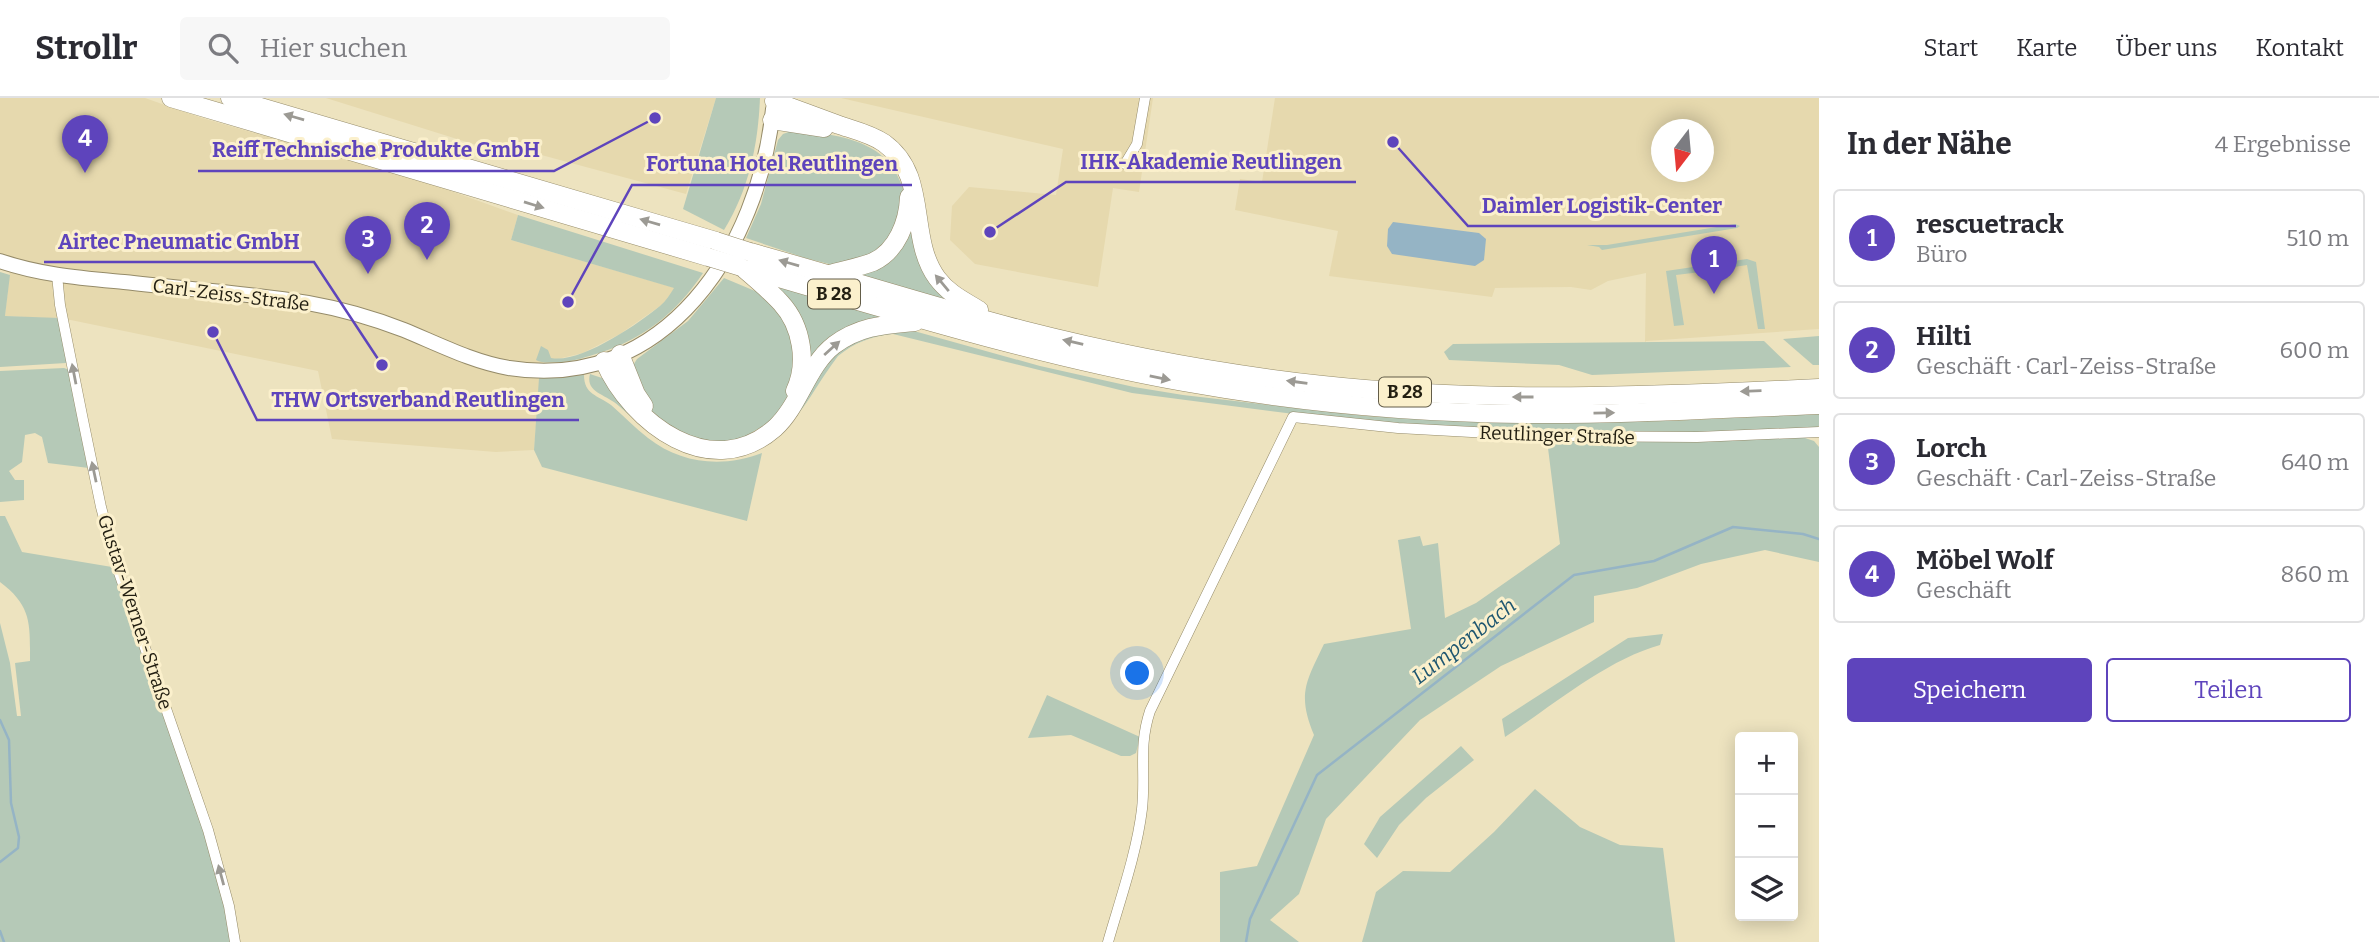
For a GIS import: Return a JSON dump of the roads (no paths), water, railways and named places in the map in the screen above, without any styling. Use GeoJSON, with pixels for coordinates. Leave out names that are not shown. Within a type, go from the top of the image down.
{"type":"FeatureCollection","features":[{"type":"Feature","properties":{"kind":"highway","name":"B 28"},"geometry":{"type":"LineString","coordinates":[[171,98],[712,249]]}},
{"type":"Feature","properties":{"kind":"highway","name":"B 28"},"geometry":{"type":"LineString","coordinates":[[230,98],[712,249],[744,262],[927,321],[1032,350],[1161,378],[1255,394],[1368,407],[1522,414],[1667,412],[1819,405]]}},
{"type":"Feature","properties":{"kind":"highway"},"geometry":{"type":"LineString","coordinates":[[774,100],[868,135],[884,143],[898,155],[911,180],[922,243],[934,273],[951,293],[996,323]]}},
{"type":"Feature","properties":{"kind":"highway"},"geometry":{"type":"LineString","coordinates":[[772,120],[821,127],[867,141],[887,154],[907,186],[908,210],[899,237],[875,261],[828,274]]}},
{"type":"Feature","properties":{"kind":"highway","name":"B 28"},"geometry":{"type":"LineString","coordinates":[[744,262],[828,274],[996,323],[1097,348],[1296,382],[1370,390],[1535,397],[1668,395],[1819,388]]}},
{"type":"Feature","properties":{"kind":"highway"},"geometry":{"type":"LineString","coordinates":[[612,358],[628,377],[645,407],[661,424],[680,436],[708,444],[725,444],[742,441],[770,425],[781,414],[797,386],[801,371],[799,337],[782,304],[744,262]]}},
{"type":"Feature","properties":{"kind":"highway"},"geometry":{"type":"LineString","coordinates":[[612,358],[610,374],[628,400],[663,433],[693,447],[707,450],[726,449],[743,445],[773,429],[785,417],[820,360],[846,337],[862,328],[927,321]]}},
{"type":"Feature","properties":{"kind":"street"},"geometry":{"type":"LineString","coordinates":[[1125,164],[1137,144],[1145,98]]}},
{"type":"Feature","properties":{"kind":"street","name":"Carl-Zeiss-Straße"},"geometry":{"type":"LineString","coordinates":[[0,261],[57,275],[272,298],[337,308],[370,317],[506,368],[530,371],[584,367],[612,358],[645,342],[698,298],[740,233],[754,200],[764,165],[774,100]]}},
{"type":"Feature","properties":{"kind":"street","name":"Gustav-Werner-Straße"},"geometry":{"type":"LineString","coordinates":[[57,275],[63,320],[101,507],[117,567],[208,830],[229,906],[235,942]]}},
{"type":"Feature","properties":{"kind":"street","name":"Reutlinger Straße"},"geometry":{"type":"LineString","coordinates":[[1108,942],[1140,822],[1143,794],[1142,744],[1150,711],[1293,417],[1398,428],[1547,436],[1817,435]]}},
{"type":"Feature","properties":{"kind":"water"},"geometry":{"type":"Polygon","coordinates":[[[1393,222],[1479,233],[1486,239],[1484,260],[1475,266],[1392,254],[1387,246],[1388,229],[1393,222]]]}},
{"type":"Feature","properties":{"kind":"waterway","name":"Lumpenbach"},"geometry":{"type":"LineString","coordinates":[[1246,942],[1250,919],[1317,775],[1574,575],[1654,561],[1733,527],[1803,534],[1819,539]]}},
{"type":"Feature","properties":{"kind":"waterway"},"geometry":{"type":"LineString","coordinates":[[0,720],[9,740],[11,803],[19,837],[18,848],[0,862]]}},
{"type":"Feature","properties":{"kind":"waterway"},"geometry":{"type":"LineString","coordinates":[[0,931],[4,942]]}},
{"type":"Feature","properties":{"kind":"place","name":"Reiff Technische Produkte GmbH"},"geometry":{"type":"Point","coordinates":[655,118]}},
{"type":"Feature","properties":{"kind":"place","name":"Daimler Logistik-Center"},"geometry":{"type":"Point","coordinates":[1393,142]}},
{"type":"Feature","properties":{"kind":"place","name":"Möbel Wolf"},"geometry":{"type":"Point","coordinates":[85,173]}},
{"type":"Feature","properties":{"kind":"place","name":"IHK-Akademie Reutlingen"},"geometry":{"type":"Point","coordinates":[990,232]}},
{"type":"Feature","properties":{"kind":"place","name":"Hilti"},"geometry":{"type":"Point","coordinates":[427,260]}},
{"type":"Feature","properties":{"kind":"place","name":"Lorch"},"geometry":{"type":"Point","coordinates":[368,274]}},
{"type":"Feature","properties":{"kind":"place","name":"rescuetrack"},"geometry":{"type":"Point","coordinates":[1714,294]}},
{"type":"Feature","properties":{"kind":"place","name":"Fortuna Hotel Reutlingen"},"geometry":{"type":"Point","coordinates":[568,302]}},
{"type":"Feature","properties":{"kind":"place","name":"THW Ortsverband Reutlingen"},"geometry":{"type":"Point","coordinates":[213,332]}},
{"type":"Feature","properties":{"kind":"place","name":"Airtec Pneumatic GmbH"},"geometry":{"type":"Point","coordinates":[382,365]}}]}
